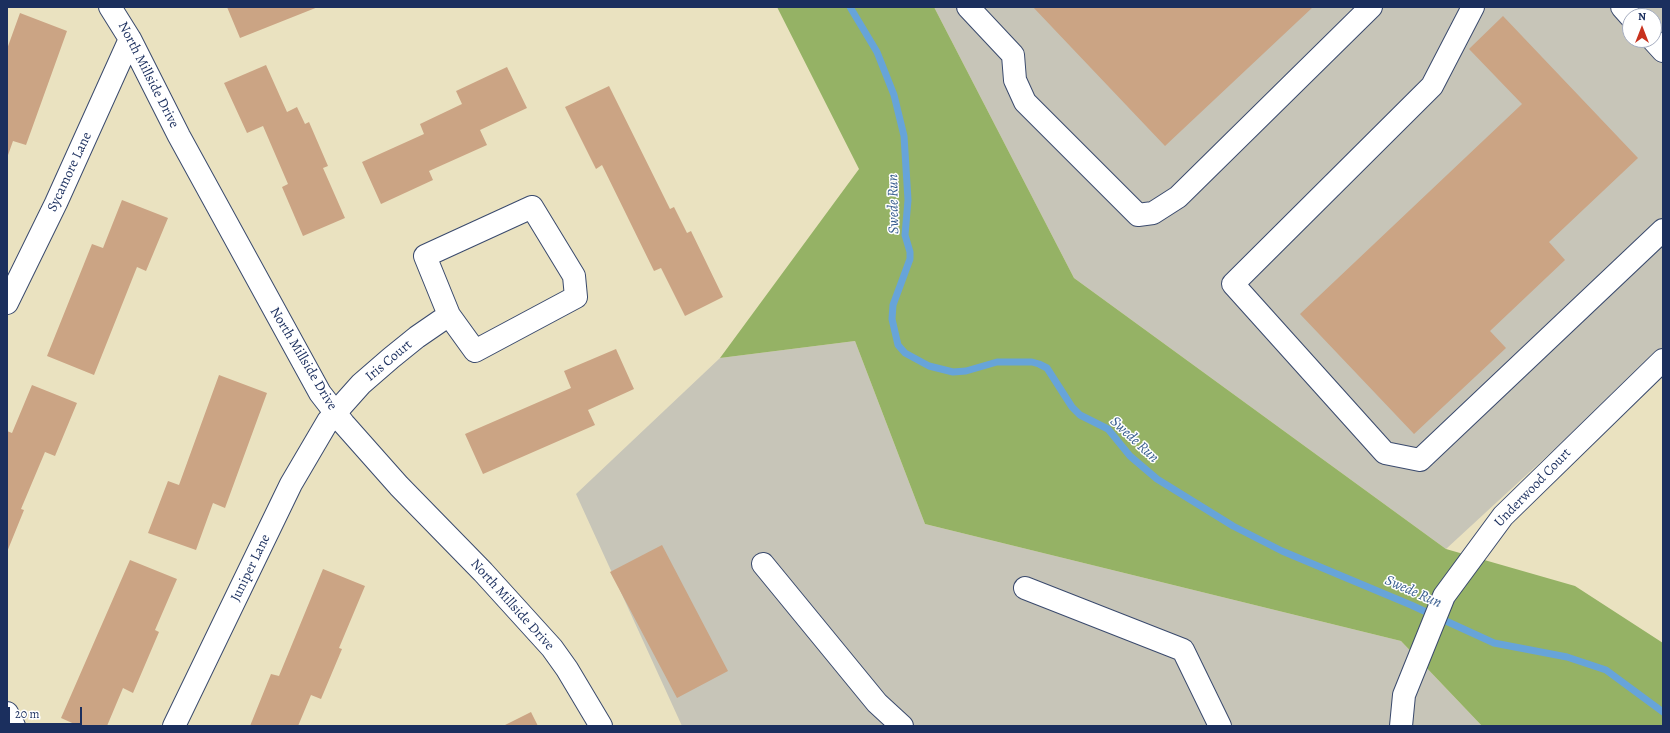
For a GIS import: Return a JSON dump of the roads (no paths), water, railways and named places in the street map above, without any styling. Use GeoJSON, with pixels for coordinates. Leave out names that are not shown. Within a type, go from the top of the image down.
{"type":"FeatureCollection","features":[{"type":"Feature","properties":{"kind":"street","name":"North Millside Drive"},"geometry":{"type":"LineString","coordinates":[[110,7],[130,39],[179,136],[310,376],[335,413],[399,486],[483,572],[552,648],[567,669],[601,726]]}},
{"type":"Feature","properties":{"kind":"street"},"geometry":{"type":"LineString","coordinates":[[968,7],[1013,55],[1015,80],[1024,102],[1138,215],[1153,213],[1178,197],[1371,7]]}},
{"type":"Feature","properties":{"kind":"street"},"geometry":{"type":"LineString","coordinates":[[1473,7],[1432,86],[1233,284],[1384,453],[1420,460],[1663,230]]}},
{"type":"Feature","properties":{"kind":"street","name":"Sycamore Lane"},"geometry":{"type":"LineString","coordinates":[[7,303],[56,203],[130,39]]}},
{"type":"Feature","properties":{"kind":"street"},"geometry":{"type":"LineString","coordinates":[[532,207],[574,276],[576,297],[475,351],[449,315],[425,256],[532,207]]}},
{"type":"Feature","properties":{"kind":"street","name":"Iris Court"},"geometry":{"type":"LineString","coordinates":[[335,413],[361,384],[391,358],[417,337],[449,315]]}},
{"type":"Feature","properties":{"kind":"street","name":"Underwood Court"},"geometry":{"type":"LineString","coordinates":[[1401,726],[1404,695],[1444,596],[1503,516],[1663,360]]}},
{"type":"Feature","properties":{"kind":"street","name":"Juniper Lane"},"geometry":{"type":"LineString","coordinates":[[174,726],[310,449],[335,413]]}},
{"type":"Feature","properties":{"kind":"street"},"geometry":{"type":"LineString","coordinates":[[763,564],[877,702],[902,726]]}},
{"type":"Feature","properties":{"kind":"street"},"geometry":{"type":"LineString","coordinates":[[1025,588],[1183,650],[1220,726]]}},
{"type":"Feature","properties":{"kind":"street"},"geometry":{"type":"LineString","coordinates":[[7,713],[14,726]]}},
{"type":"Feature","properties":{"kind":"waterway","name":"Swede Run"},"geometry":{"type":"LineString","coordinates":[[850,7],[877,52],[894,95],[904,136],[908,200],[905,235],[910,252],[910,259],[893,305],[892,319],[898,345],[905,353],[929,366],[953,372],[966,371],[997,362],[1032,362],[1039,364],[1047,368],[1072,407],[1080,415],[1108,429],[1130,456],[1157,479],[1233,526],[1282,551],[1411,605],[1494,643],[1567,657],[1606,670],[1663,712]]}}]}
